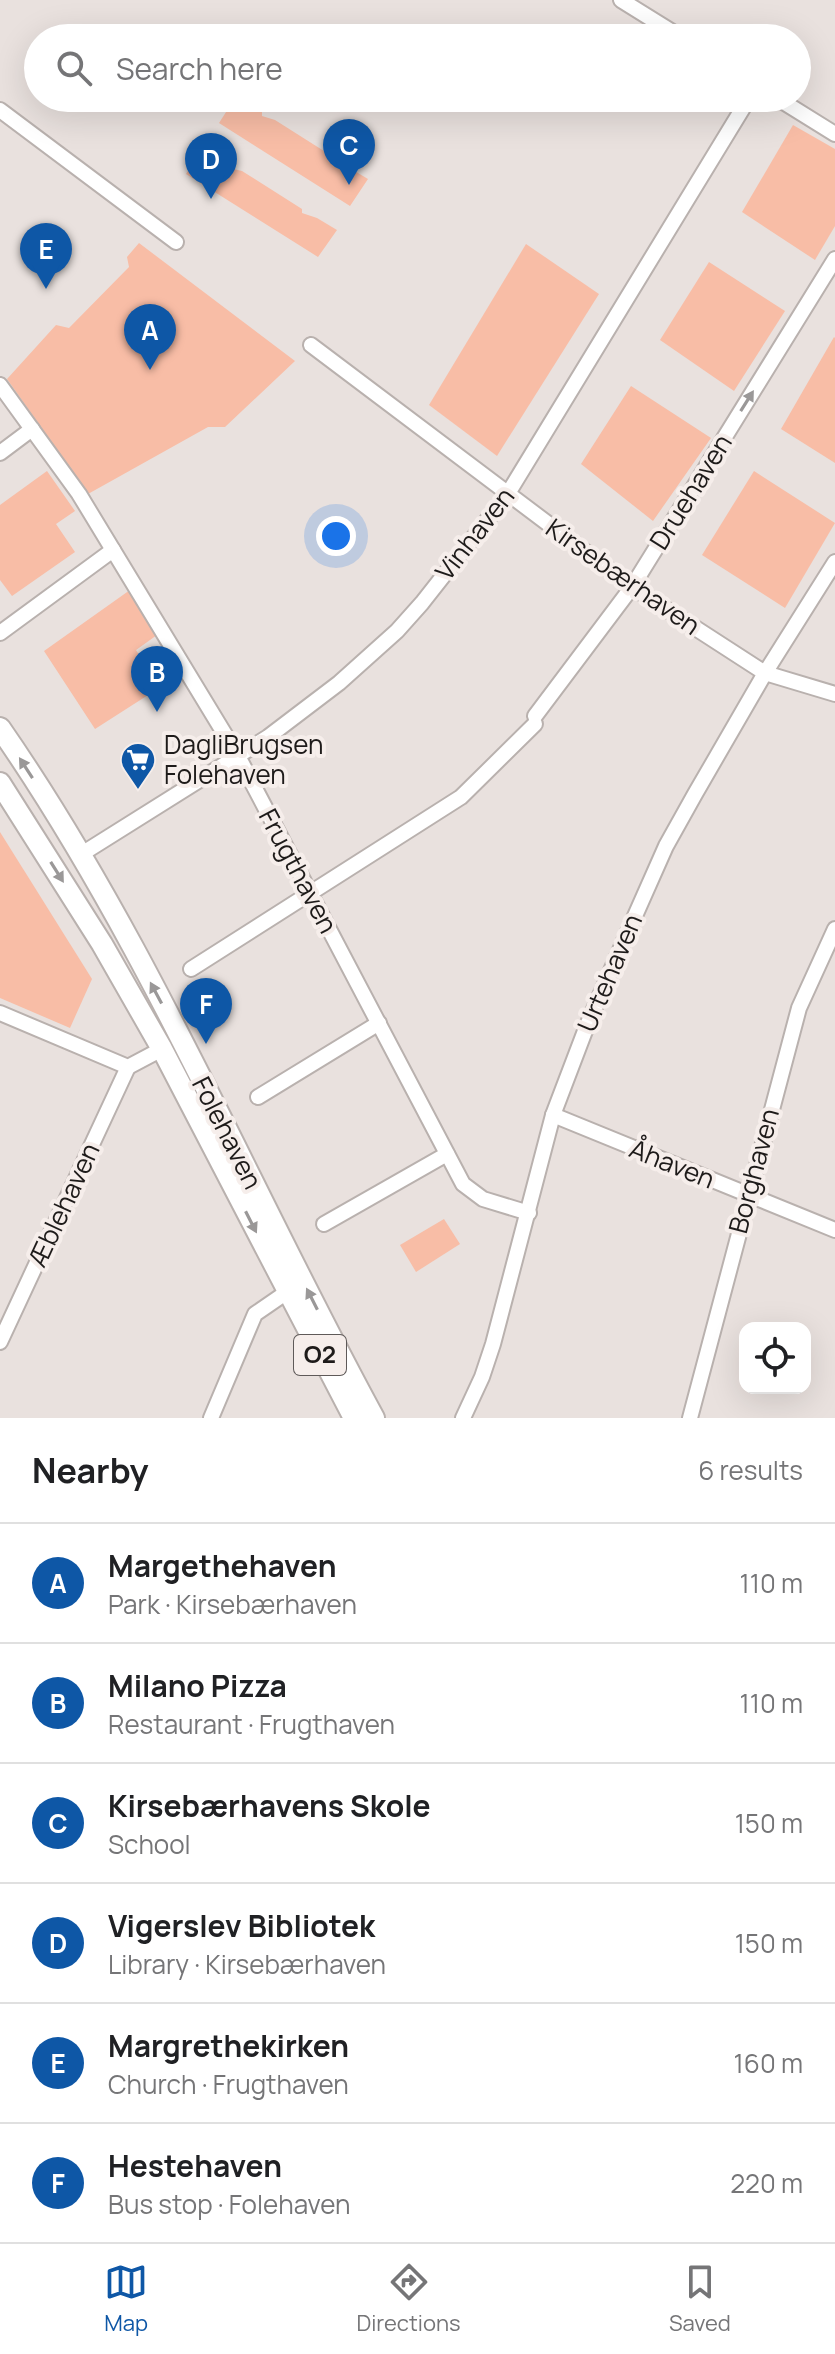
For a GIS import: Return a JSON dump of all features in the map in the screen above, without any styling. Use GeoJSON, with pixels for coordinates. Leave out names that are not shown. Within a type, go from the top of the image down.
{"type":"FeatureCollection","features":[{"type":"Feature","properties":{"kind":"main road","name":"Folehaven"},"geometry":{"type":"LineString","coordinates":[[0,728],[80,855],[155,991],[374,1418]]}},
{"type":"Feature","properties":{"kind":"main road","name":"Folehaven"},"geometry":{"type":"LineString","coordinates":[[0,783],[102,944],[162,1049],[354,1418]]}},
{"type":"Feature","properties":{"kind":"street"},"geometry":{"type":"LineString","coordinates":[[621,0],[660,24]]}},
{"type":"Feature","properties":{"kind":"street"},"geometry":{"type":"LineString","coordinates":[[0,110],[176,242]]}},
{"type":"Feature","properties":{"kind":"street","name":"Vinhaven"},"geometry":{"type":"LineString","coordinates":[[80,855],[303,712],[397,631],[507,495],[740,112]]}},
{"type":"Feature","properties":{"kind":"street"},"geometry":{"type":"LineString","coordinates":[[800,112],[835,134]]}},
{"type":"Feature","properties":{"kind":"street","name":"Druehaven"},"geometry":{"type":"LineString","coordinates":[[191,969],[461,797],[535,720],[632,587],[835,259]]}},
{"type":"Feature","properties":{"kind":"street","name":"Kirsebærhaven"},"geometry":{"type":"LineString","coordinates":[[311,345],[632,587],[765,673],[835,694]]}},
{"type":"Feature","properties":{"kind":"street","name":"Frugthaven"},"geometry":{"type":"LineString","coordinates":[[0,385],[79,494],[238,756],[463,1184],[483,1199],[529,1213]]}},
{"type":"Feature","properties":{"kind":"street"},"geometry":{"type":"LineString","coordinates":[[0,453],[32,429]]}},
{"type":"Feature","properties":{"kind":"street"},"geometry":{"type":"LineString","coordinates":[[0,633],[113,550]]}},
{"type":"Feature","properties":{"kind":"street","name":"Urtehaven"},"geometry":{"type":"LineString","coordinates":[[463,1418],[493,1344],[553,1115],[588,1023],[666,846],[765,673],[835,562]]}},
{"type":"Feature","properties":{"kind":"street","name":"Borghaven"},"geometry":{"type":"LineString","coordinates":[[690,1418],[747,1194],[799,1008],[835,929]]}},
{"type":"Feature","properties":{"kind":"street"},"geometry":{"type":"LineString","coordinates":[[0,1013],[128,1067],[162,1049]]}},
{"type":"Feature","properties":{"kind":"street","name":"Folehaven"},"geometry":{"type":"LineString","coordinates":[[258,1097],[379,1023]]}},
{"type":"Feature","properties":{"kind":"street","name":"Æblehaven"},"geometry":{"type":"LineString","coordinates":[[0,1342],[128,1067]]}},
{"type":"Feature","properties":{"kind":"street","name":"Åhaven"},"geometry":{"type":"LineString","coordinates":[[553,1115],[835,1230]]}},
{"type":"Feature","properties":{"kind":"street"},"geometry":{"type":"LineString","coordinates":[[324,1224],[447,1154]]}},
{"type":"Feature","properties":{"kind":"street"},"geometry":{"type":"LineString","coordinates":[[211,1418],[255,1314],[287,1292]]}},
{"type":"Feature","properties":{"kind":"shaded area"},"geometry":{"type":"Polygon","coordinates":[[[226,112],[262,112],[262,116],[275,120],[335,158],[334,162],[368,179],[350,206],[219,123],[226,112]]]}},
{"type":"Feature","properties":{"kind":"shaded area"},"geometry":{"type":"Polygon","coordinates":[[[793,125],[835,149],[835,226],[815,260],[742,212],[793,125]]]}},
{"type":"Feature","properties":{"kind":"shaded area"},"geometry":{"type":"Polygon","coordinates":[[[204,146],[229,163],[229,168],[242,171],[302,209],[302,213],[337,230],[318,257],[186,174],[204,146]]]}},
{"type":"Feature","properties":{"kind":"shaded area"},"geometry":{"type":"Polygon","coordinates":[[[139,243],[295,361],[225,427],[208,427],[88,494],[7,379],[56,325],[69,328],[129,267],[127,257],[139,243]]]}},
{"type":"Feature","properties":{"kind":"shaded area"},"geometry":{"type":"Polygon","coordinates":[[[526,244],[599,294],[497,456],[429,405],[526,244]]]}},
{"type":"Feature","properties":{"kind":"shaded area"},"geometry":{"type":"Polygon","coordinates":[[[709,262],[785,311],[734,391],[660,340],[709,262]]]}},
{"type":"Feature","properties":{"kind":"shaded area"},"geometry":{"type":"Polygon","coordinates":[[[835,338],[835,463],[781,429],[835,338]]]}},
{"type":"Feature","properties":{"kind":"shaded area"},"geometry":{"type":"Polygon","coordinates":[[[631,386],[711,438],[653,521],[581,464],[631,386]]]}},
{"type":"Feature","properties":{"kind":"shaded area"},"geometry":{"type":"Polygon","coordinates":[[[47,471],[75,511],[56,524],[75,552],[12,596],[0,580],[0,505],[47,471]]]}},
{"type":"Feature","properties":{"kind":"shaded area"},"geometry":{"type":"Polygon","coordinates":[[[754,471],[835,523],[785,608],[702,555],[754,471]]]}},
{"type":"Feature","properties":{"kind":"shaded area"},"geometry":{"type":"Polygon","coordinates":[[[130,590],[157,635],[136,650],[159,688],[95,729],[44,651],[130,590]]]}},
{"type":"Feature","properties":{"kind":"shaded area"},"geometry":{"type":"Polygon","coordinates":[[[0,832],[92,979],[70,1028],[0,998],[0,832]]]}},
{"type":"Feature","properties":{"kind":"shaded area"},"geometry":{"type":"Polygon","coordinates":[[[444,1219],[460,1244],[416,1272],[400,1245],[444,1219]]]}},
{"type":"Feature","properties":{"kind":"place","name":"Kirsebærhavens Skole"},"geometry":{"type":"Point","coordinates":[349,185]}},
{"type":"Feature","properties":{"kind":"place","name":"Vigerslev Bibliotek"},"geometry":{"type":"Point","coordinates":[211,199]}},
{"type":"Feature","properties":{"kind":"place","name":"Margrethekirken"},"geometry":{"type":"Point","coordinates":[46,289]}},
{"type":"Feature","properties":{"kind":"place","name":"Margethehaven"},"geometry":{"type":"Point","coordinates":[150,370]}},
{"type":"Feature","properties":{"kind":"place","name":"Milano Pizza"},"geometry":{"type":"Point","coordinates":[157,712]}},
{"type":"Feature","properties":{"kind":"place","name":"DagliBrugsen Folehaven"},"geometry":{"type":"Point","coordinates":[138,791]}},
{"type":"Feature","properties":{"kind":"place","name":"Hestehaven"},"geometry":{"type":"Point","coordinates":[206,1044]}}]}
